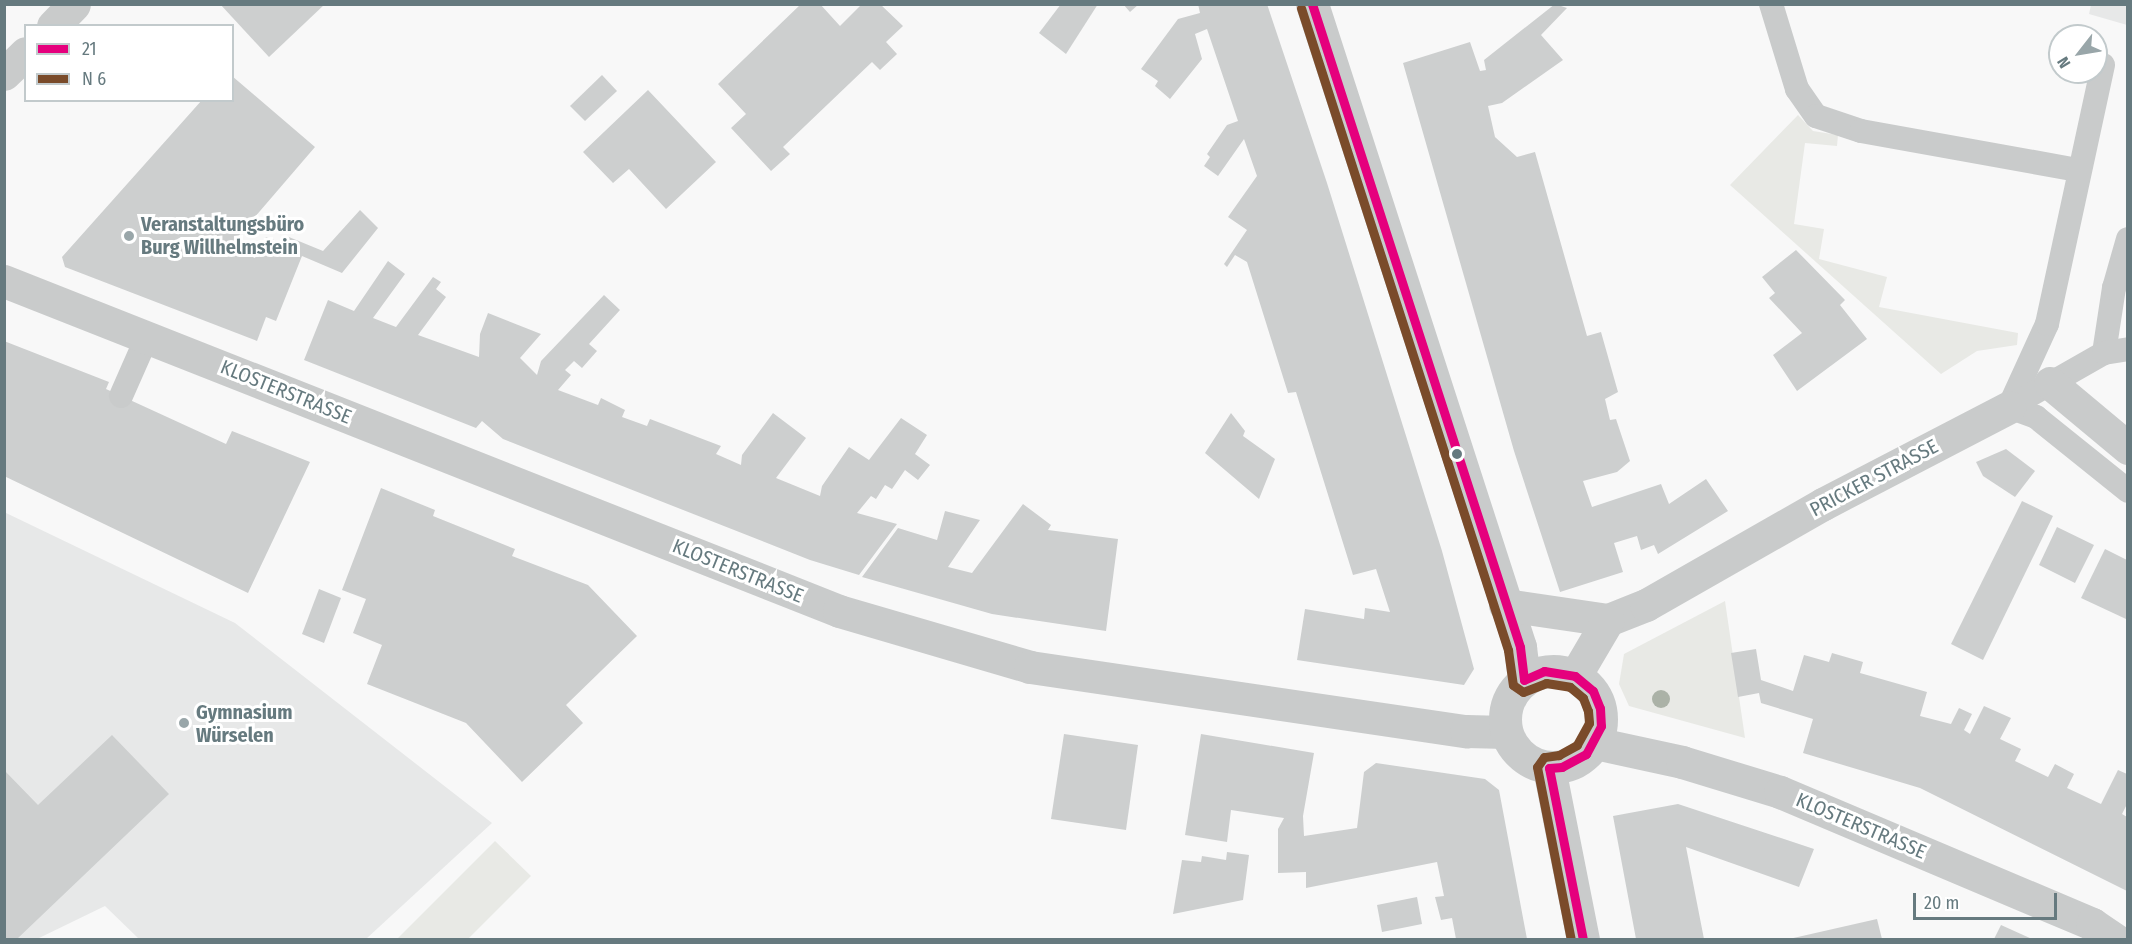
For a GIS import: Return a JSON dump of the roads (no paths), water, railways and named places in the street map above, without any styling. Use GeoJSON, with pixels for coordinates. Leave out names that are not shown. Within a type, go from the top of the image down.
{"type":"FeatureCollection","features":[{"type":"Feature","properties":{"kind":"street"},"geometry":{"type":"LineString","coordinates":[[55,24],[74,4]]}},
{"type":"Feature","properties":{"kind":"street"},"geometry":{"type":"LineString","coordinates":[[1312,4],[1520,647],[1524,680]]}},
{"type":"Feature","properties":{"kind":"street"},"geometry":{"type":"LineString","coordinates":[[4,74],[24,55]]}},
{"type":"Feature","properties":{"kind":"street","name":"KLOSTERSTRASSE"},"geometry":{"type":"LineString","coordinates":[[4,281],[838,611],[1030,668],[1466,731],[1506,732]]}},
{"type":"Feature","properties":{"kind":"street"},"geometry":{"type":"LineString","coordinates":[[2050,383],[2127,448]]}},
{"type":"Feature","properties":{"kind":"street","name":"PRICKER STRASSE"},"geometry":{"type":"LineString","coordinates":[[1505,605],[1608,620],[1646,605],[1823,504],[2009,407]]}},
{"type":"Feature","properties":{"kind":"street"},"geometry":{"type":"LineString","coordinates":[[1575,676],[1608,620]]}},
{"type":"Feature","properties":{"kind":"street"},"geometry":{"type":"LineString","coordinates":[[1544,671],[1575,676],[1593,691],[1600,708],[1601,726],[1595,743],[1575,762],[1549,768],[1529,761],[1514,748],[1506,732],[1505,712],[1511,694],[1524,680],[1544,671]]}},
{"type":"Feature","properties":{"kind":"street","name":"KLOSTERSTRASSE"},"geometry":{"type":"LineString","coordinates":[[1595,743],[1682,762],[1780,792],[2092,924],[2116,939]]}},
{"type":"Feature","properties":{"kind":"street"},"geometry":{"type":"LineString","coordinates":[[1549,768],[1583,939]]}},
{"type":"Feature","properties":{"kind":"lane"},"geometry":{"type":"LineString","coordinates":[[1771,4],[1797,89],[1816,116],[1861,131],[2078,170]]}},
{"type":"Feature","properties":{"kind":"lane"},"geometry":{"type":"LineString","coordinates":[[2098,84],[2078,170],[2047,324],[2009,407],[2036,417],[2127,491]]}},
{"type":"Feature","properties":{"kind":"lane"},"geometry":{"type":"LineString","coordinates":[[2116,351],[2114,288],[2127,239]]}},
{"type":"Feature","properties":{"kind":"lane"},"geometry":{"type":"LineString","coordinates":[[121,396],[147,337]]}},
{"type":"Feature","properties":{"kind":"lane","name":"PRICKER STRASSE"},"geometry":{"type":"LineString","coordinates":[[2009,407],[2050,383],[2116,351]]}},
{"type":"Feature","properties":{"kind":"place","name":"Veranstaltungsbüro Burg Willhelmstein"},"geometry":{"type":"Point","coordinates":[129,236]}},
{"type":"Feature","properties":{"kind":"place","name":"Gymnasium Würselen"},"geometry":{"type":"Point","coordinates":[184,723]}}]}
